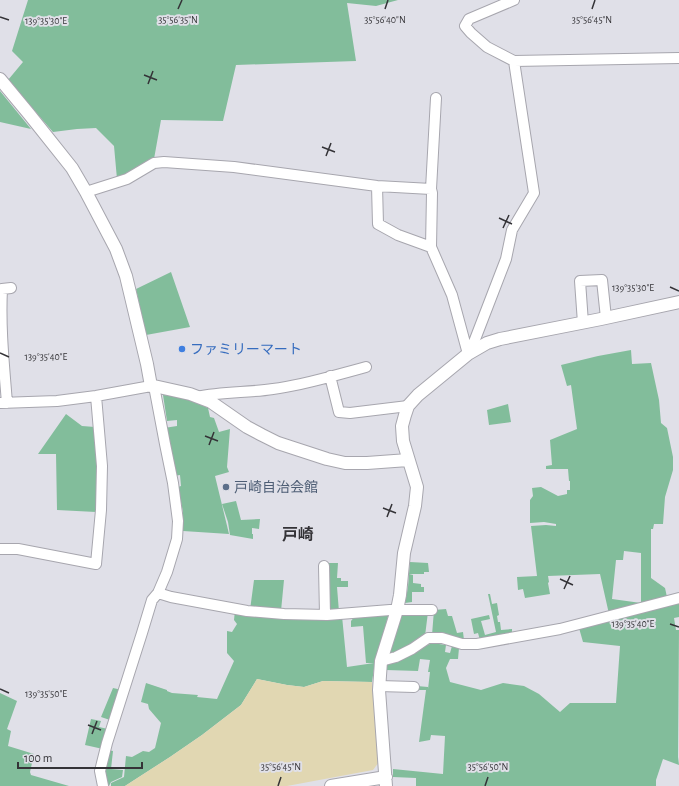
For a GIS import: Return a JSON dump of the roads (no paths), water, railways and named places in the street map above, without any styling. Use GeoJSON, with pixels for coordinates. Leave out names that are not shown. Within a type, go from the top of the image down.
{"type":"FeatureCollection","features":[{"type":"Feature","properties":{"kind":"street"},"geometry":{"type":"LineString","coordinates":[[514,0],[469,19],[466,26],[471,33],[487,47],[514,61],[679,58]]}},
{"type":"Feature","properties":{"kind":"street"},"geometry":{"type":"LineString","coordinates":[[473,351],[474,342],[506,259],[512,230],[534,193],[514,61]]}},
{"type":"Feature","properties":{"kind":"street"},"geometry":{"type":"LineString","coordinates":[[0,79],[72,168],[116,249],[126,276],[173,483],[178,521],[177,539],[167,572],[158,593],[152,600],[107,743],[100,771],[104,786]]}},
{"type":"Feature","properties":{"kind":"street"},"geometry":{"type":"LineString","coordinates":[[436,98],[431,189],[431,247],[452,295],[473,351]]}},
{"type":"Feature","properties":{"kind":"street"},"geometry":{"type":"LineString","coordinates":[[86,192],[127,179],[154,162],[234,167],[377,186],[431,189]]}},
{"type":"Feature","properties":{"kind":"street"},"geometry":{"type":"LineString","coordinates":[[377,186],[378,224],[398,235],[431,247]]}},
{"type":"Feature","properties":{"kind":"street"},"geometry":{"type":"LineString","coordinates":[[583,323],[580,281],[602,280],[606,318]]}},
{"type":"Feature","properties":{"kind":"street"},"geometry":{"type":"LineString","coordinates":[[11,288],[2,289],[1,297],[3,403],[57,401],[152,386],[190,394],[210,402],[247,427],[278,443],[327,459],[345,463],[408,460]]}},
{"type":"Feature","properties":{"kind":"street"},"geometry":{"type":"LineString","coordinates":[[331,786],[386,781],[379,686],[382,661],[397,610],[402,582],[404,553],[415,506],[417,487],[403,441],[402,426],[404,415],[408,406],[418,395],[473,351],[487,343],[679,302]]}},
{"type":"Feature","properties":{"kind":"street"},"geometry":{"type":"LineString","coordinates":[[196,397],[210,394],[274,389],[296,385],[366,367]]}},
{"type":"Feature","properties":{"kind":"street"},"geometry":{"type":"LineString","coordinates":[[330,376],[339,412],[350,413],[408,406]]}},
{"type":"Feature","properties":{"kind":"street"},"geometry":{"type":"LineString","coordinates":[[0,549],[18,549],[96,564],[102,466],[96,396]]}},
{"type":"Feature","properties":{"kind":"street"},"geometry":{"type":"LineString","coordinates":[[324,566],[325,615]]}},
{"type":"Feature","properties":{"kind":"street"},"geometry":{"type":"LineString","coordinates":[[158,593],[171,597],[247,611],[284,614],[325,615],[397,610],[432,610]]}},
{"type":"Feature","properties":{"kind":"street"},"geometry":{"type":"LineString","coordinates":[[382,661],[396,657],[428,638],[442,638],[462,644],[477,644],[560,629],[679,598]]}},
{"type":"Feature","properties":{"kind":"street"},"geometry":{"type":"LineString","coordinates":[[379,686],[414,687]]}},
{"type":"Feature","properties":{"kind":"place","name":"ファミリーマート"},"geometry":{"type":"Point","coordinates":[182,349]}},
{"type":"Feature","properties":{"kind":"place","name":"戸崎自治会館"},"geometry":{"type":"Point","coordinates":[226,487]}},
{"type":"Feature","properties":{"kind":"district","name":"戸崎"},"geometry":{"type":"Point","coordinates":[298,534]}}]}
